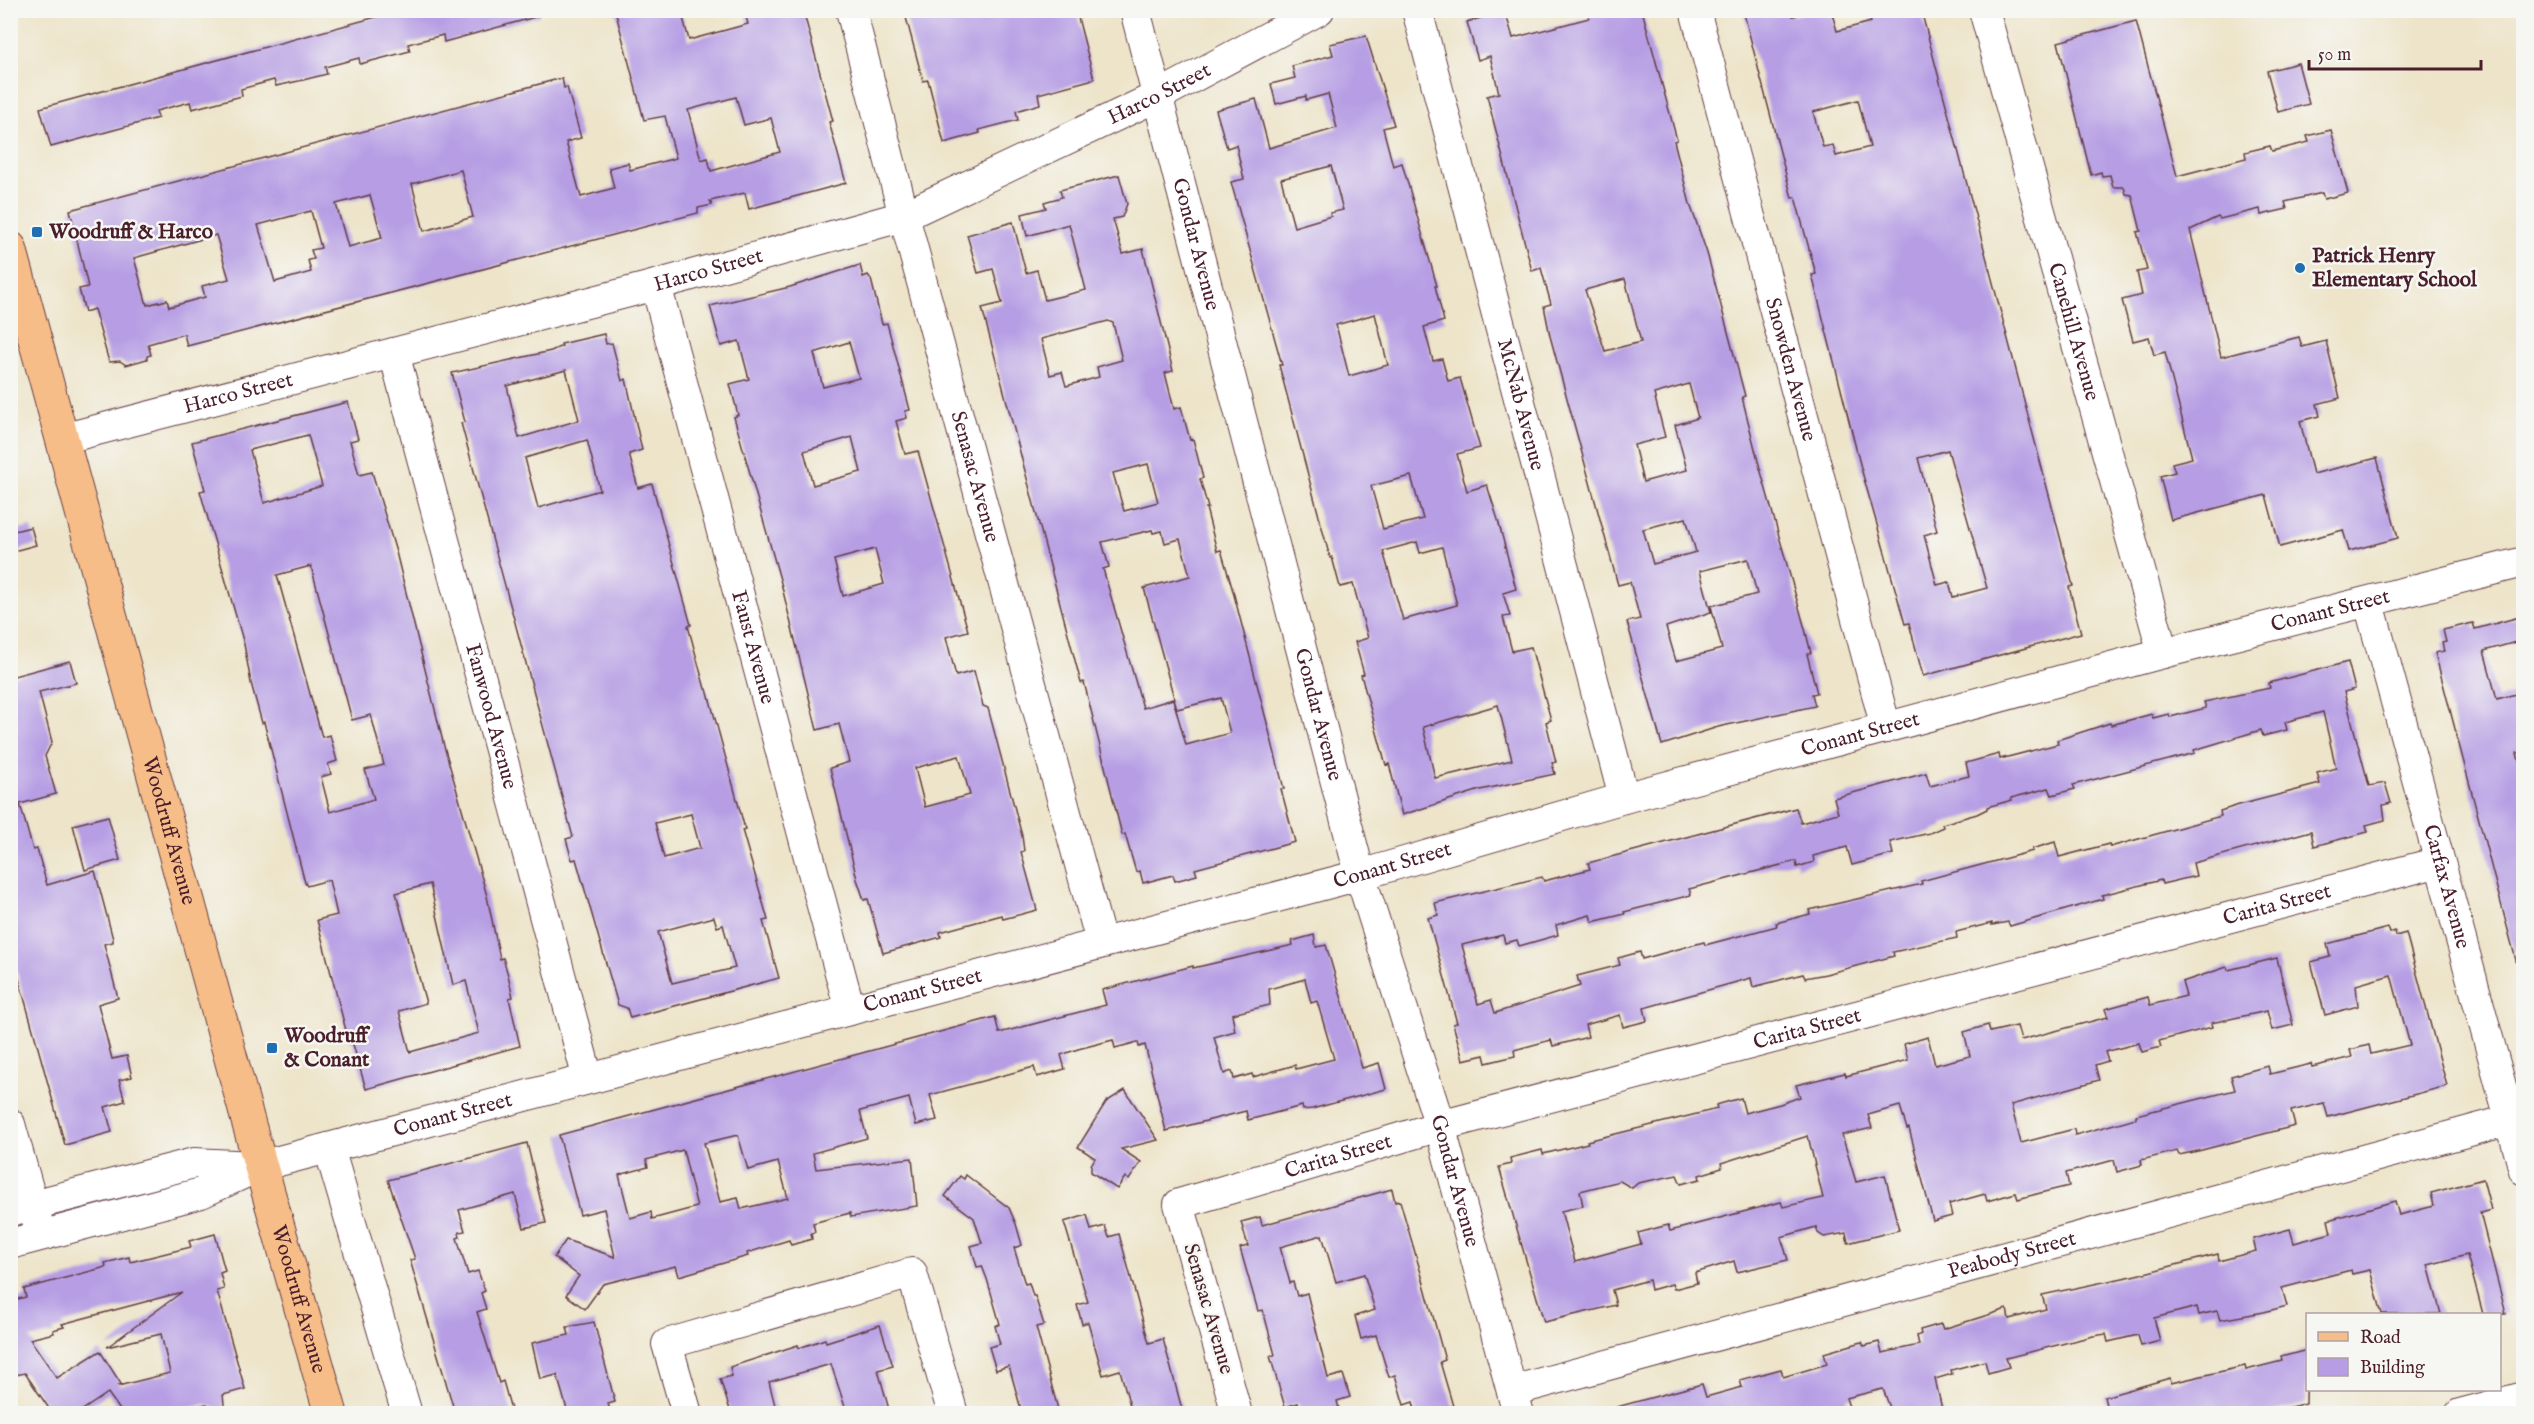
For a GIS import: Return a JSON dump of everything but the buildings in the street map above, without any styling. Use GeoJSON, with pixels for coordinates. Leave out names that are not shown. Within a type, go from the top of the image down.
{"type":"FeatureCollection","features":[{"type":"Feature","properties":{"kind":"main road","name":"Woodruff Avenue"},"geometry":{"type":"LineString","coordinates":[[10,248],[260,1166],[331,1413]]}},
{"type":"Feature","properties":{"kind":"street","name":"Senasac Avenue"},"geometry":{"type":"LineString","coordinates":[[851,10],[904,216],[1101,942]]}},
{"type":"Feature","properties":{"kind":"street","name":"Gondar Avenue"},"geometry":{"type":"LineString","coordinates":[[1135,10],[1360,875],[1440,1126],[1515,1402]]}},
{"type":"Feature","properties":{"kind":"street","name":"Harco Street"},"geometry":{"type":"LineString","coordinates":[[62,439],[656,285],[904,216],[1158,96],[1318,10]]}},
{"type":"Feature","properties":{"kind":"street","name":"McNab Avenue"},"geometry":{"type":"LineString","coordinates":[[1417,10],[1624,798]]}},
{"type":"Feature","properties":{"kind":"street","name":"Snowden Avenue"},"geometry":{"type":"LineString","coordinates":[[1695,10],[1886,728]]}},
{"type":"Feature","properties":{"kind":"street","name":"Canehill Avenue"},"geometry":{"type":"LineString","coordinates":[[1984,10],[2163,653]]}},
{"type":"Feature","properties":{"kind":"street","name":"Faust Avenue"},"geometry":{"type":"LineString","coordinates":[[656,285],[850,1010]]}},
{"type":"Feature","properties":{"kind":"street","name":"Fanwood Avenue"},"geometry":{"type":"LineString","coordinates":[[394,353],[588,1079]]}},
{"type":"Feature","properties":{"kind":"street","name":"Conant Street"},"geometry":{"type":"LineString","coordinates":[[10,1244],[201,1193],[260,1166],[1360,875],[1624,798],[2163,653],[2370,603],[2523,562]]}},
{"type":"Feature","properties":{"kind":"street","name":"Carfax Avenue"},"geometry":{"type":"LineString","coordinates":[[2370,603],[2523,1170]]}},
{"type":"Feature","properties":{"kind":"street","name":"Carita Street"},"geometry":{"type":"LineString","coordinates":[[1179,1204],[1440,1126],[2439,862]]}},
{"type":"Feature","properties":{"kind":"street","name":"Peabody Street"},"geometry":{"type":"LineString","coordinates":[[1515,1402],[2510,1120]]}},
{"type":"Feature","properties":{"kind":"street"},"geometry":{"type":"LineString","coordinates":[[10,1124],[21,1208],[41,1236]]}},
{"type":"Feature","properties":{"kind":"street"},"geometry":{"type":"LineString","coordinates":[[329,1148],[407,1413]]}},
{"type":"Feature","properties":{"kind":"street","name":"Conant Street"},"geometry":{"type":"LineString","coordinates":[[21,1208],[194,1162],[260,1166]]}},
{"type":"Feature","properties":{"kind":"street","name":"Senasac Avenue"},"geometry":{"type":"LineString","coordinates":[[1179,1204],[1237,1413]]}},
{"type":"Feature","properties":{"kind":"street"},"geometry":{"type":"LineString","coordinates":[[687,1413],[667,1344],[912,1273],[953,1413]]}},
{"type":"Feature","properties":{"kind":"street"},"geometry":{"type":"LineString","coordinates":[[2460,1413],[2523,1397]]}},
{"type":"Feature","properties":{"kind":"place","name":"Woodruff & Harco"},"geometry":{"type":"Point","coordinates":[37,232]}},
{"type":"Feature","properties":{"kind":"place","name":"Patrick Henry Elementary School"},"geometry":{"type":"Point","coordinates":[2300,268]}},
{"type":"Feature","properties":{"kind":"place","name":"Woodruff & Conant"},"geometry":{"type":"Point","coordinates":[272,1048]}}]}
